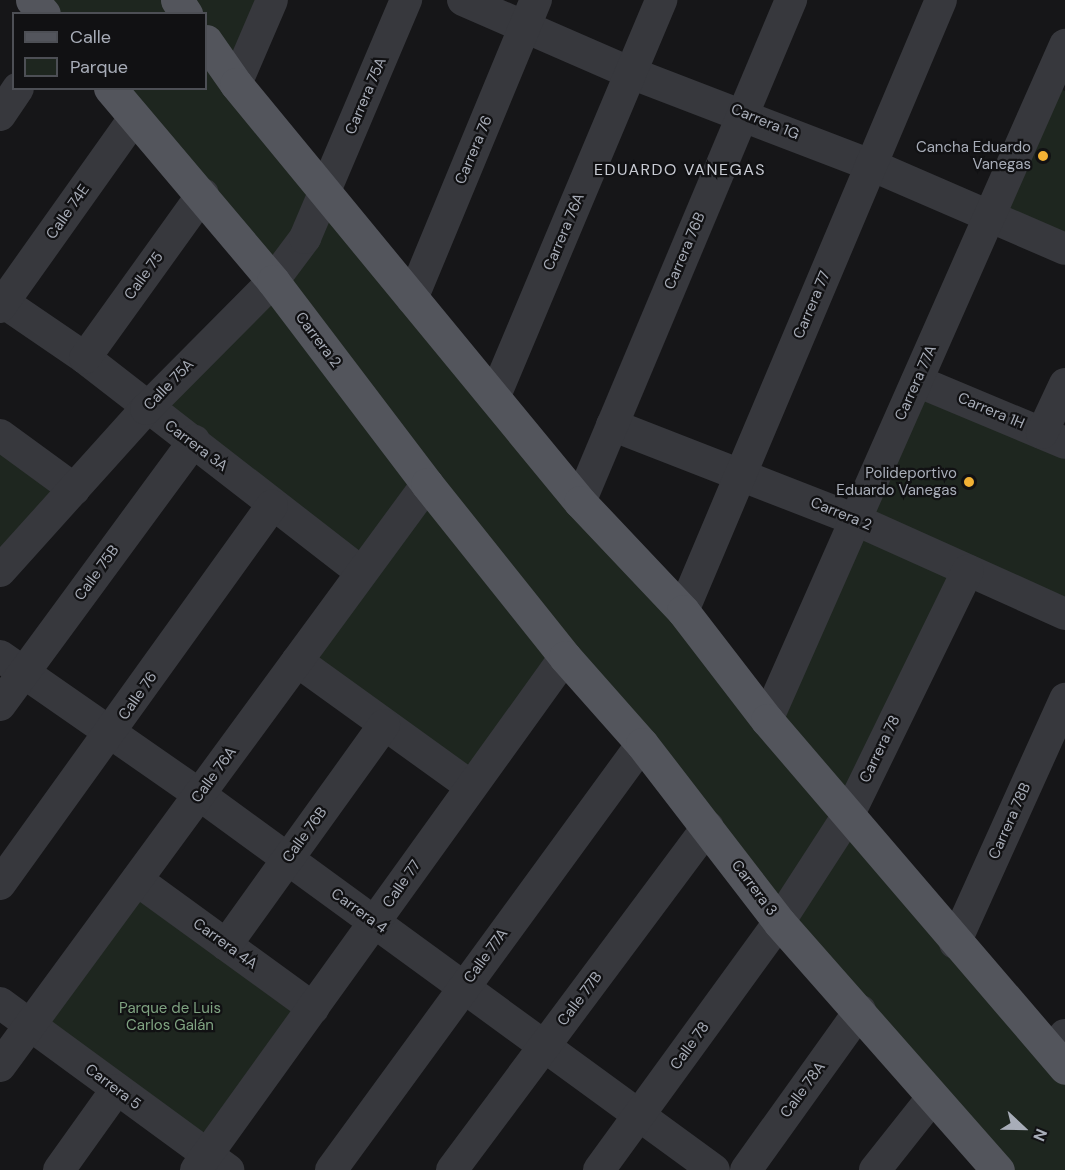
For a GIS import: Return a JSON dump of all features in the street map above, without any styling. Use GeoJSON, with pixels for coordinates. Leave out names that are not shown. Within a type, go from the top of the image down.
{"type":"FeatureCollection","features":[{"type":"Feature","properties":{"kind":"main road"},"geometry":{"type":"LineString","coordinates":[[32,0],[42,12]]}},
{"type":"Feature","properties":{"kind":"main road"},"geometry":{"type":"LineString","coordinates":[[207,42],[236,84],[580,502],[683,611],[767,720],[849,814],[955,943],[1062,1053]]}},
{"type":"Feature","properties":{"kind":"main road","name":"Carrera 2"},"geometry":{"type":"LineString","coordinates":[[112,90],[203,194],[273,281],[427,484],[519,597]]}},
{"type":"Feature","properties":{"kind":"main road","name":"Carrera 3"},"geometry":{"type":"LineString","coordinates":[[519,597],[565,657],[642,744],[780,922],[860,1011],[932,1098],[998,1170]]}},
{"type":"Feature","properties":{"kind":"street"},"geometry":{"type":"LineString","coordinates":[[236,84],[272,0]]}},
{"type":"Feature","properties":{"kind":"street","name":"Carrera 75A"},"geometry":{"type":"LineString","coordinates":[[326,191],[406,0]]}},
{"type":"Feature","properties":{"kind":"street","name":"Carrera 1G"},"geometry":{"type":"LineString","coordinates":[[463,0],[530,14],[631,73],[743,113],[872,165],[1065,249]]}},
{"type":"Feature","properties":{"kind":"street","name":"Carrera 76A"},"geometry":{"type":"LineString","coordinates":[[494,398],[661,0]]}},
{"type":"Feature","properties":{"kind":"street","name":"Carrera 76B"},"geometry":{"type":"LineString","coordinates":[[580,502],[791,0]]}},
{"type":"Feature","properties":{"kind":"street","name":"Carrera 77"},"geometry":{"type":"LineString","coordinates":[[683,611],[941,0]]}},
{"type":"Feature","properties":{"kind":"street","name":"Carrera 76"},"geometry":{"type":"LineString","coordinates":[[412,299],[530,14]]}},
{"type":"Feature","properties":{"kind":"street","name":"Carrera 77A"},"geometry":{"type":"LineString","coordinates":[[767,720],[989,216],[1057,83],[1065,45]]}},
{"type":"Feature","properties":{"kind":"street"},"geometry":{"type":"LineString","coordinates":[[0,114],[17,90]]}},
{"type":"Feature","properties":{"kind":"street","name":"Calle 74E"},"geometry":{"type":"LineString","coordinates":[[1,303],[135,117]]}},
{"type":"Feature","properties":{"kind":"street","name":"Calle 75A"},"geometry":{"type":"LineString","coordinates":[[0,571],[146,409],[273,281],[305,238],[326,191]]}},
{"type":"Feature","properties":{"kind":"street","name":"Calle 75"},"geometry":{"type":"LineString","coordinates":[[85,358],[203,194]]}},
{"type":"Feature","properties":{"kind":"street","name":"Carrera 3A"},"geometry":{"type":"LineString","coordinates":[[1,303],[85,358],[146,409],[194,441],[272,506],[361,572]]}},
{"type":"Feature","properties":{"kind":"street","name":"Carrera 1H"},"geometry":{"type":"LineString","coordinates":[[917,381],[1054,438]]}},
{"type":"Feature","properties":{"kind":"street"},"geometry":{"type":"LineString","coordinates":[[1054,438],[1065,384]]}},
{"type":"Feature","properties":{"kind":"street","name":"Carrera 2"},"geometry":{"type":"LineString","coordinates":[[612,425],[856,519],[1065,614]]}},
{"type":"Feature","properties":{"kind":"street"},"geometry":{"type":"LineString","coordinates":[[0,435],[74,489]]}},
{"type":"Feature","properties":{"kind":"street","name":"Calle 75B"},"geometry":{"type":"LineString","coordinates":[[0,705],[11,665],[194,441]]}},
{"type":"Feature","properties":{"kind":"street","name":"Calle 76A"},"geometry":{"type":"LineString","coordinates":[[0,1066],[427,484]]}},
{"type":"Feature","properties":{"kind":"street","name":"Calle 76"},"geometry":{"type":"LineString","coordinates":[[0,884],[112,733],[272,506]]}},
{"type":"Feature","properties":{"kind":"street","name":"Carrera 78"},"geometry":{"type":"LineString","coordinates":[[780,922],[849,814],[968,570]]}},
{"type":"Feature","properties":{"kind":"street","name":"Calle 77"},"geometry":{"type":"LineString","coordinates":[[210,1165],[313,1008],[470,786],[565,657]]}},
{"type":"Feature","properties":{"kind":"street"},"geometry":{"type":"LineString","coordinates":[[297,661],[470,786]]}},
{"type":"Feature","properties":{"kind":"street","name":"Carrera 4"},"geometry":{"type":"LineString","coordinates":[[11,665],[200,795],[714,1170]]}},
{"type":"Feature","properties":{"kind":"street","name":"Carrera 78B"},"geometry":{"type":"LineString","coordinates":[[955,943],[1065,699]]}},
{"type":"Feature","properties":{"kind":"street","name":"Calle 76B"},"geometry":{"type":"LineString","coordinates":[[226,945],[384,725]]}},
{"type":"Feature","properties":{"kind":"street","name":"Calle 77A"},"geometry":{"type":"LineString","coordinates":[[331,1170],[642,744]]}},
{"type":"Feature","properties":{"kind":"street","name":"Calle 77B"},"geometry":{"type":"LineString","coordinates":[[452,1170],[708,828]]}},
{"type":"Feature","properties":{"kind":"street","name":"Carrera 4A"},"geometry":{"type":"LineString","coordinates":[[137,880],[313,1008]]}},
{"type":"Feature","properties":{"kind":"street","name":"Calle 78"},"geometry":{"type":"LineString","coordinates":[[599,1170],[780,922]]}},
{"type":"Feature","properties":{"kind":"street","name":"Carrera 5"},"geometry":{"type":"LineString","coordinates":[[0,1003],[116,1090],[210,1165]]}},
{"type":"Feature","properties":{"kind":"street","name":"Calle 78A"},"geometry":{"type":"LineString","coordinates":[[746,1170],[860,1011]]}},
{"type":"Feature","properties":{"kind":"street"},"geometry":{"type":"LineString","coordinates":[[59,1170],[116,1090]]}},
{"type":"Feature","properties":{"kind":"street"},"geometry":{"type":"LineString","coordinates":[[875,1170],[932,1098]]}},
{"type":"Feature","properties":{"kind":"green space"},"geometry":{"type":"Polygon","coordinates":[[[32,0],[272,0],[236,84],[767,719],[917,381],[1065,445],[1065,614],[968,570],[849,814],[1065,1068],[1065,1170],[998,1170],[565,657],[470,786],[297,661],[361,572],[146,409],[272,281],[111,90],[207,90],[207,12],[43,12],[32,0]]]}},
{"type":"Feature","properties":{"kind":"green space","name":"Cancha Eduardo Vanegas"},"geometry":{"type":"Polygon","coordinates":[[[1052,86],[1065,91],[1065,251],[992,221],[1052,86]]]}},
{"type":"Feature","properties":{"kind":"green space"},"geometry":{"type":"Polygon","coordinates":[[[0,437],[74,489],[0,571],[0,437]]]}},
{"type":"Feature","properties":{"kind":"green space","name":"Parque de Luis Carlos Galán"},"geometry":{"type":"Polygon","coordinates":[[[137,880],[313,1008],[208,1154],[31,1026],[137,880]]]}},
{"type":"Feature","properties":{"kind":"place","name":"Cancha Eduardo Vanegas"},"geometry":{"type":"Point","coordinates":[1043,156]}},
{"type":"Feature","properties":{"kind":"place","name":"Polideportivo Eduardo Vanegas"},"geometry":{"type":"Point","coordinates":[969,482]}},
{"type":"Feature","properties":{"kind":"district","name":"EDUARDO VANEGAS"},"geometry":{"type":"Point","coordinates":[680,170]}}]}
